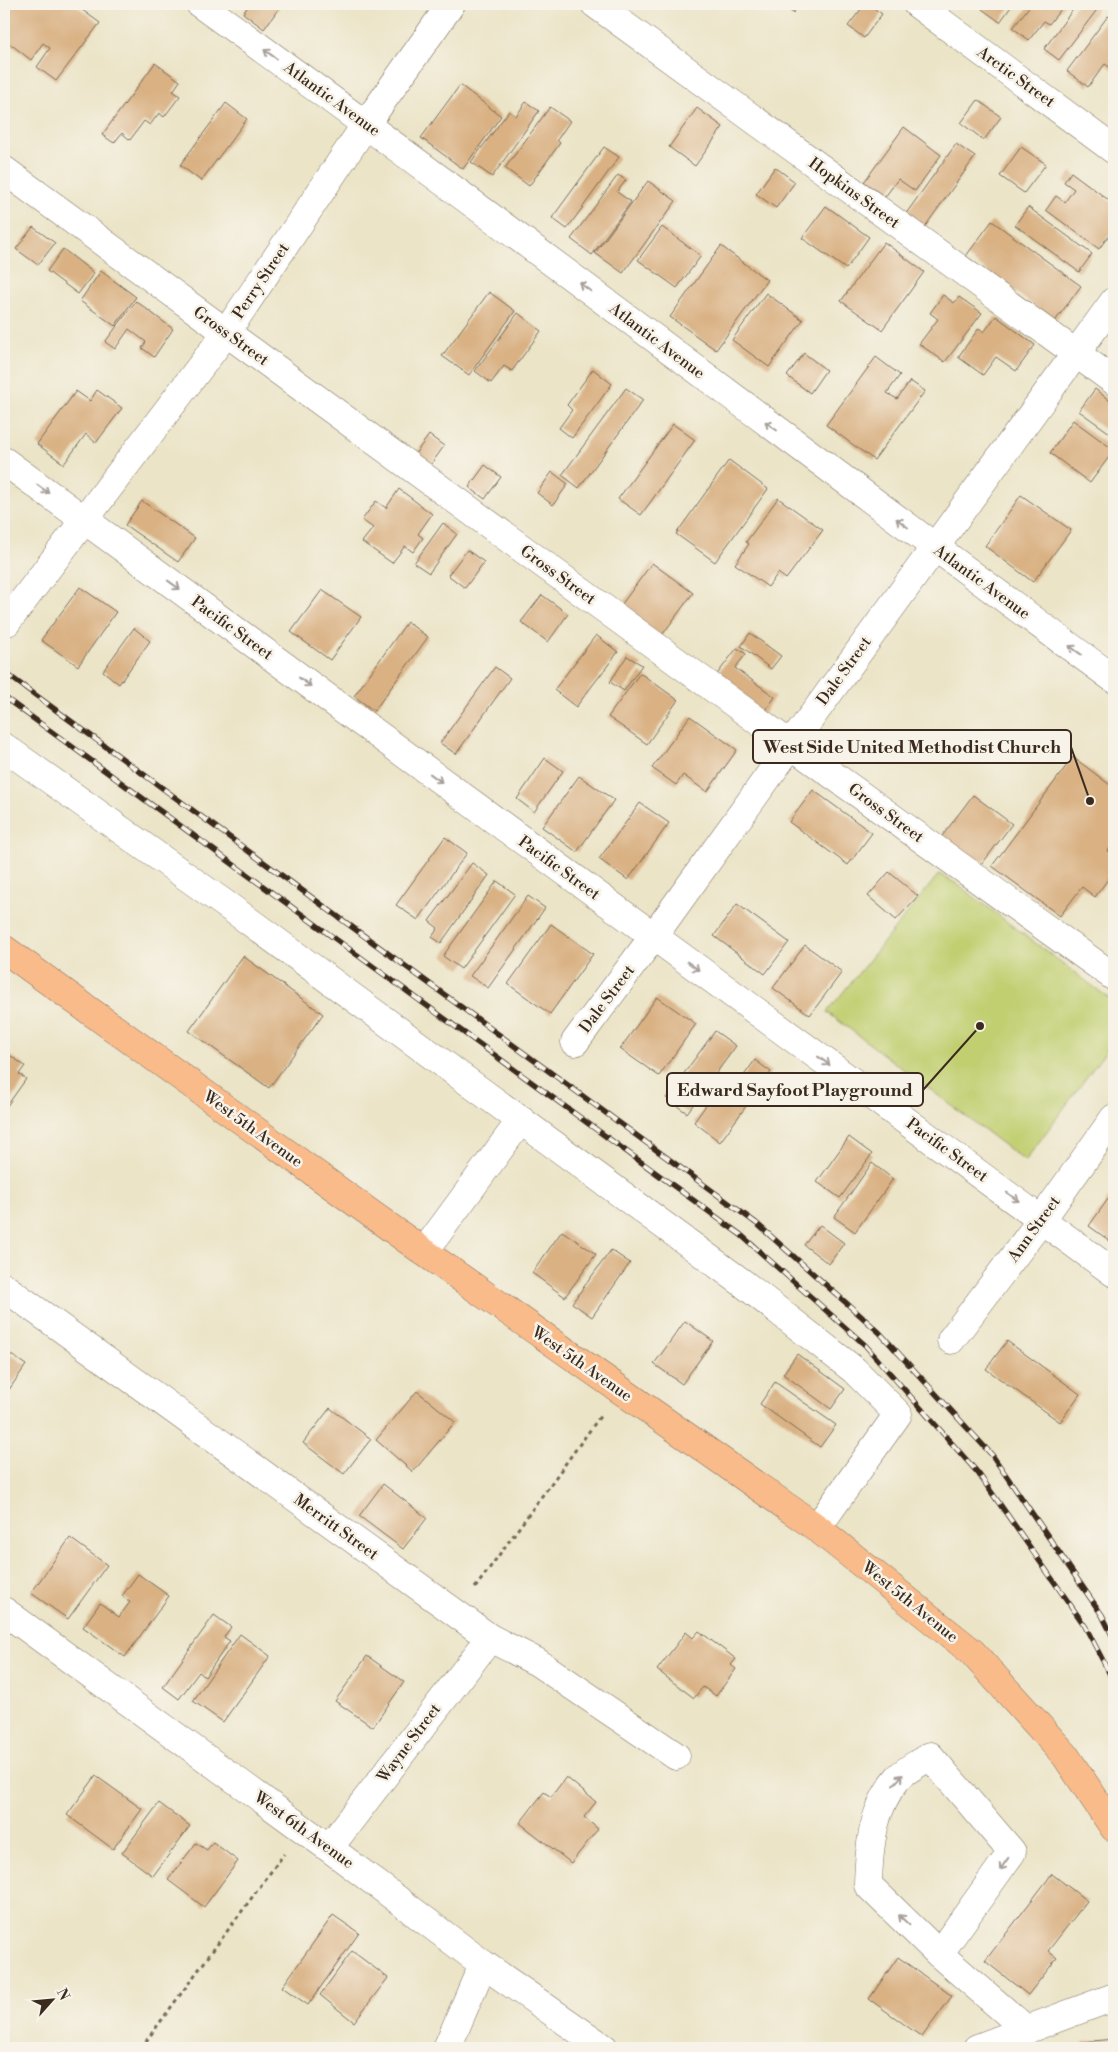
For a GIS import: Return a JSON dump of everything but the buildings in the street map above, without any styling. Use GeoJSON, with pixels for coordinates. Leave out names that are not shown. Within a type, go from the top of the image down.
{"type":"FeatureCollection","features":[{"type":"Feature","properties":{"kind":"main road","name":"West 5th Avenue"},"geometry":{"type":"LineString","coordinates":[[4,949],[424,1252],[817,1528],[972,1652],[1065,1755],[1114,1828]]}},
{"type":"Feature","properties":{"kind":"street","name":"Atlantic Avenue"},"geometry":{"type":"LineString","coordinates":[[200,4],[366,124],[1114,679]]}},
{"type":"Feature","properties":{"kind":"street","name":"Perry Street"},"geometry":{"type":"LineString","coordinates":[[7,622],[226,333],[366,124],[451,4]]}},
{"type":"Feature","properties":{"kind":"street","name":"Hopkins Street"},"geometry":{"type":"LineString","coordinates":[[595,4],[1114,381]]}},
{"type":"Feature","properties":{"kind":"street","name":"Arctic Street"},"geometry":{"type":"LineString","coordinates":[[917,4],[1114,150]]}},
{"type":"Feature","properties":{"kind":"street","name":"Gross Street"},"geometry":{"type":"LineString","coordinates":[[4,170],[791,745],[1114,977]]}},
{"type":"Feature","properties":{"kind":"street","name":"Dale Street"},"geometry":{"type":"LineString","coordinates":[[575,1042],[1114,301]]}},
{"type":"Feature","properties":{"kind":"street","name":"Pacific Street"},"geometry":{"type":"LineString","coordinates":[[4,461],[1114,1273]]}},
{"type":"Feature","properties":{"kind":"street"},"geometry":{"type":"LineString","coordinates":[[4,747],[250,922],[521,1120],[744,1284],[854,1370],[898,1414],[817,1528]]}},
{"type":"Feature","properties":{"kind":"street","name":"Ann Street"},"geometry":{"type":"LineString","coordinates":[[951,1340],[1042,1219],[1114,1118]]}},
{"type":"Feature","properties":{"kind":"street"},"geometry":{"type":"LineString","coordinates":[[424,1252],[521,1120]]}},
{"type":"Feature","properties":{"kind":"street","name":"Merritt Street"},"geometry":{"type":"LineString","coordinates":[[4,1287],[490,1638],[537,1662],[676,1756]]}},
{"type":"Feature","properties":{"kind":"street","name":"West 6th Avenue"},"geometry":{"type":"LineString","coordinates":[[4,1611],[329,1848],[484,1964],[604,2048]]}},
{"type":"Feature","properties":{"kind":"street","name":"Wayne Street"},"geometry":{"type":"LineString","coordinates":[[329,1848],[490,1638]]}},
{"type":"Feature","properties":{"kind":"street"},"geometry":{"type":"LineString","coordinates":[[939,1954],[1012,1852],[930,1756],[899,1777],[881,1804],[869,1847],[868,1885],[939,1954],[1027,2030]]}},
{"type":"Feature","properties":{"kind":"street"},"geometry":{"type":"LineString","coordinates":[[447,2048],[484,1964]]}},
{"type":"Feature","properties":{"kind":"street"},"geometry":{"type":"LineString","coordinates":[[977,2048],[1114,1997]]}},
{"type":"Feature","properties":{"kind":"path"},"geometry":{"type":"LineString","coordinates":[[457,1614],[619,1390]]}},
{"type":"Feature","properties":{"kind":"path"},"geometry":{"type":"LineString","coordinates":[[141,2048],[302,1829]]}},
{"type":"Feature","properties":{"kind":"green space"},"geometry":{"type":"Polygon","coordinates":[[[939,874],[957,884],[1114,1002],[1114,1040],[1025,1161],[827,1012],[939,874]]]}},
{"type":"Feature","properties":{"kind":"railway"},"geometry":{"type":"LineString","coordinates":[[4,672],[756,1223],[879,1332],[992,1455],[1102,1615],[1114,1639]]}},
{"type":"Feature","properties":{"kind":"railway"},"geometry":{"type":"LineString","coordinates":[[4,697],[741,1235],[865,1345],[978,1473],[1085,1626],[1114,1682]]}},
{"type":"Feature","properties":{"kind":"place","name":"West Side United Methodist Church"},"geometry":{"type":"Point","coordinates":[1090,801]}},
{"type":"Feature","properties":{"kind":"place","name":"Edward Sayfoot Playground"},"geometry":{"type":"Point","coordinates":[980,1026]}}]}
